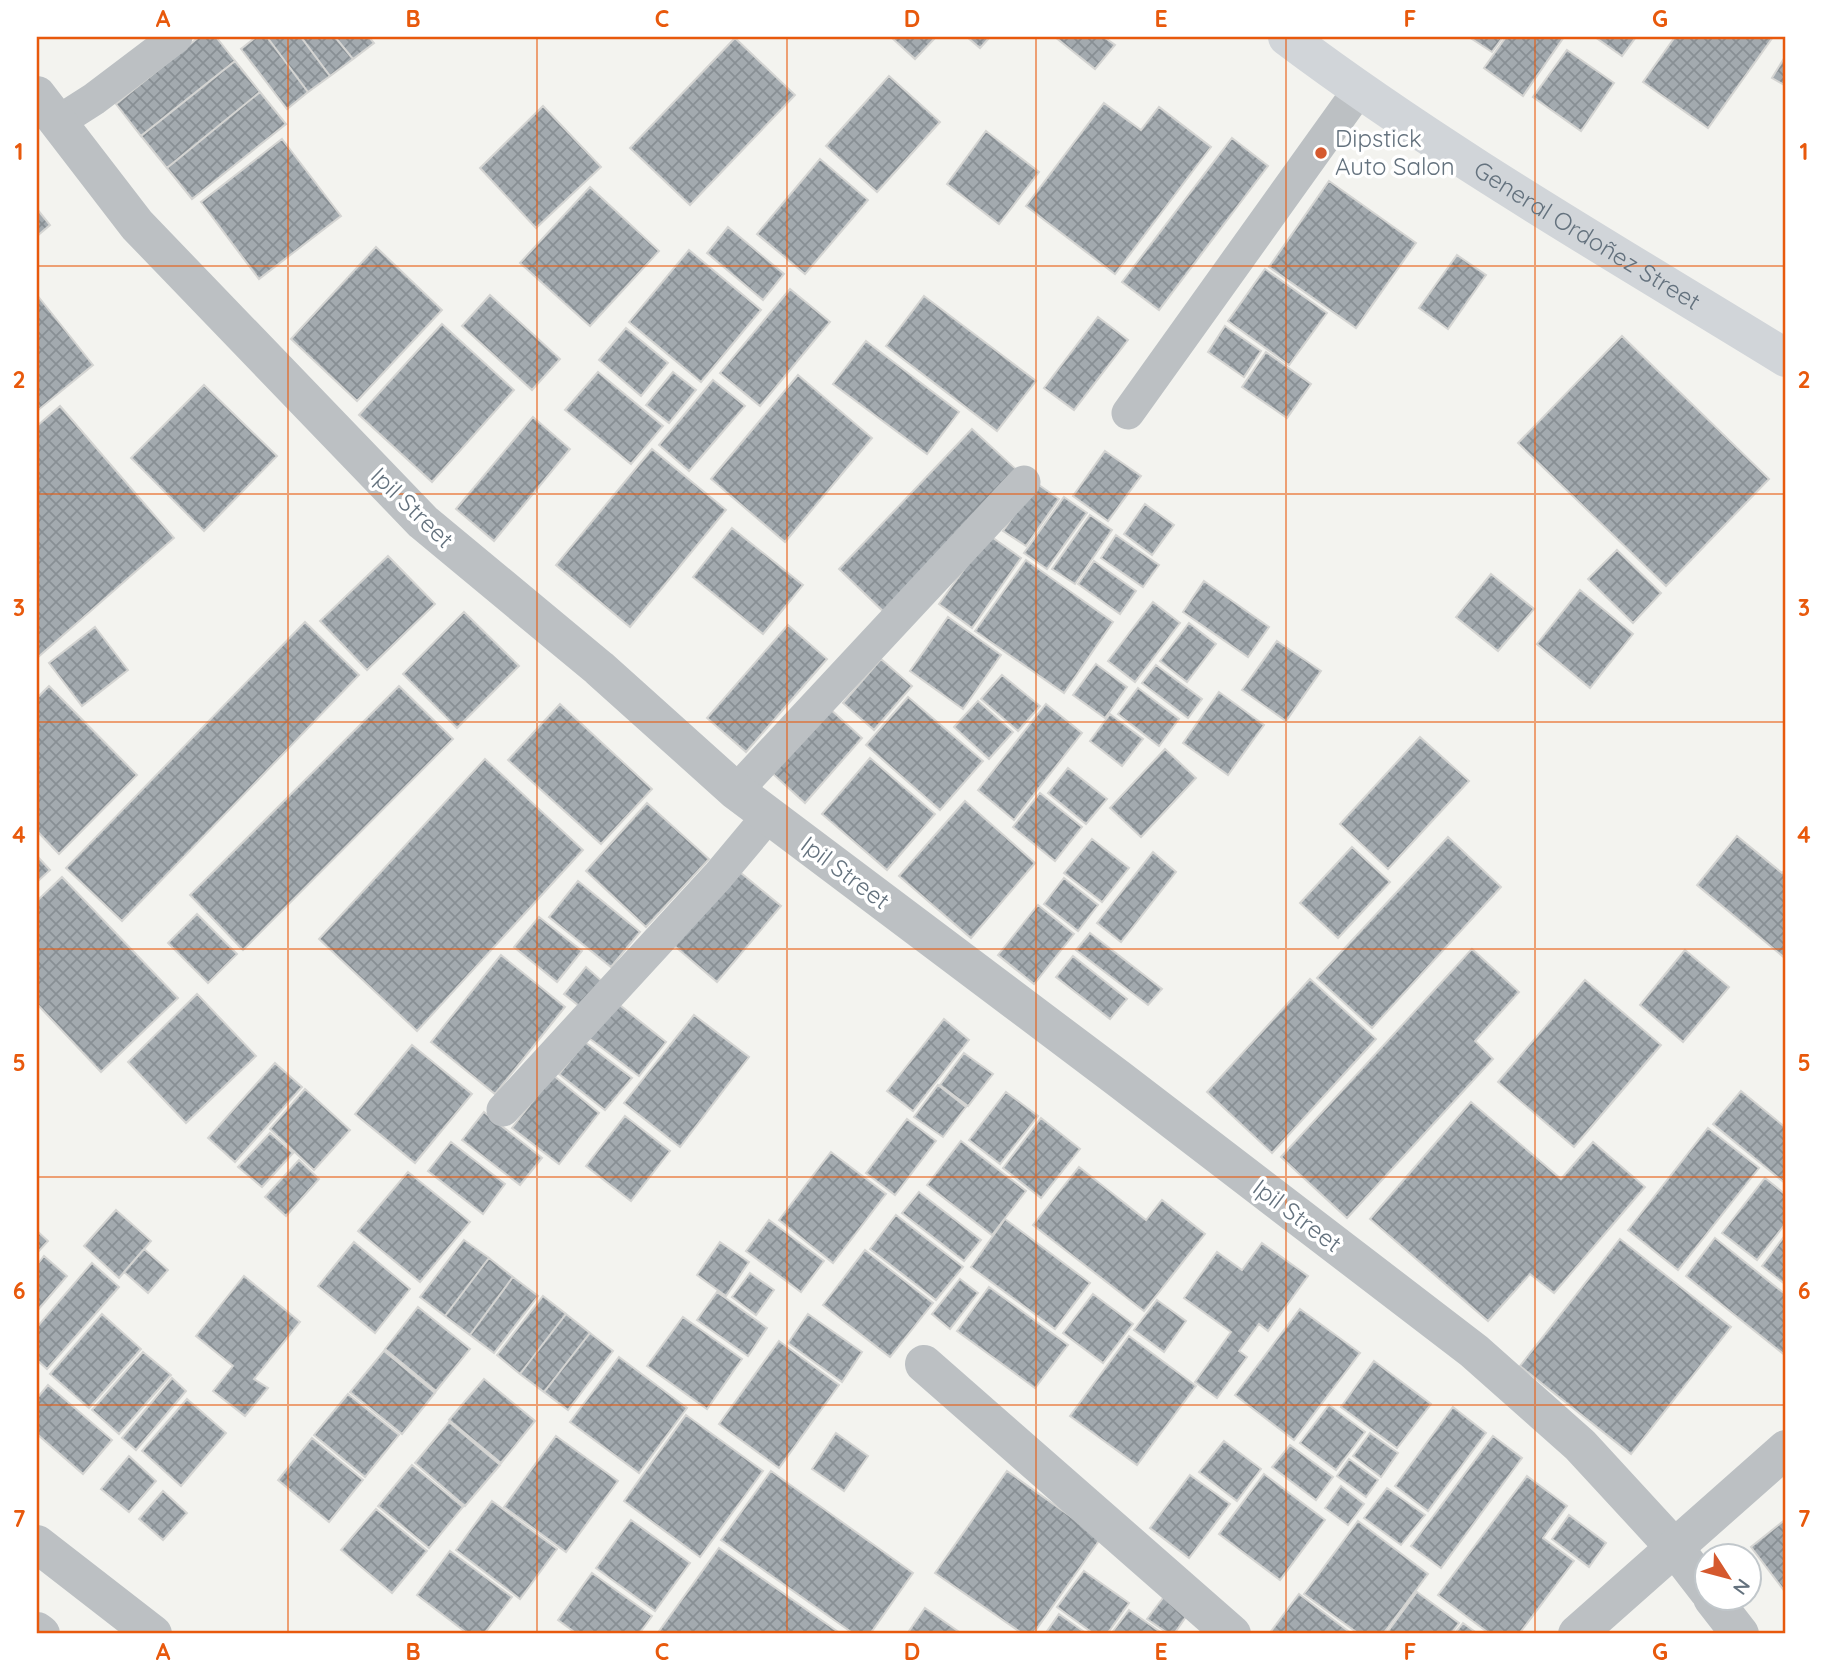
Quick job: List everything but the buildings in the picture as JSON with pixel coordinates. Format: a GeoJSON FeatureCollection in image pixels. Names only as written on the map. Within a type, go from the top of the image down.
{"type":"FeatureCollection","features":[{"type":"Feature","properties":{"kind":"main road","name":"General Ordoñez Street"},"geometry":{"type":"LineString","coordinates":[[1287,37],[1359,90],[1437,142],[1786,358]]}},
{"type":"Feature","properties":{"kind":"street","name":"Ipil Street"},"geometry":{"type":"LineString","coordinates":[[47,108],[137,225],[422,522],[599,668],[736,791],[1474,1351],[1580,1445],[1674,1547],[1694,1574]]}},
{"type":"Feature","properties":{"kind":"street"},"geometry":{"type":"LineString","coordinates":[[924,1364],[1232,1634]]}},
{"type":"Feature","properties":{"kind":"street"},"geometry":{"type":"LineString","coordinates":[[1577,1634],[1786,1449]]}},
{"type":"Feature","properties":{"kind":"street"},"geometry":{"type":"LineString","coordinates":[[37,1544],[153,1634]]}},
{"type":"Feature","properties":{"kind":"street"},"geometry":{"type":"LineString","coordinates":[[1723,1612],[1740,1634]]}},
{"type":"Feature","properties":{"kind":"street"},"geometry":{"type":"LineString","coordinates":[[37,1631],[41,1634]]}},
{"type":"Feature","properties":{"kind":"lane"},"geometry":{"type":"LineString","coordinates":[[47,108],[94,99],[176,37]]}},
{"type":"Feature","properties":{"kind":"lane"},"geometry":{"type":"LineString","coordinates":[[1128,413],[1359,90]]}},
{"type":"Feature","properties":{"kind":"lane"},"geometry":{"type":"LineString","coordinates":[[736,791],[1024,482]]}},
{"type":"Feature","properties":{"kind":"lane"},"geometry":{"type":"LineString","coordinates":[[503,1110],[718,876],[769,815]]}},
{"type":"Feature","properties":{"kind":"place","name":"Dipstick Auto Salon"},"geometry":{"type":"Point","coordinates":[1321,153]}}]}
